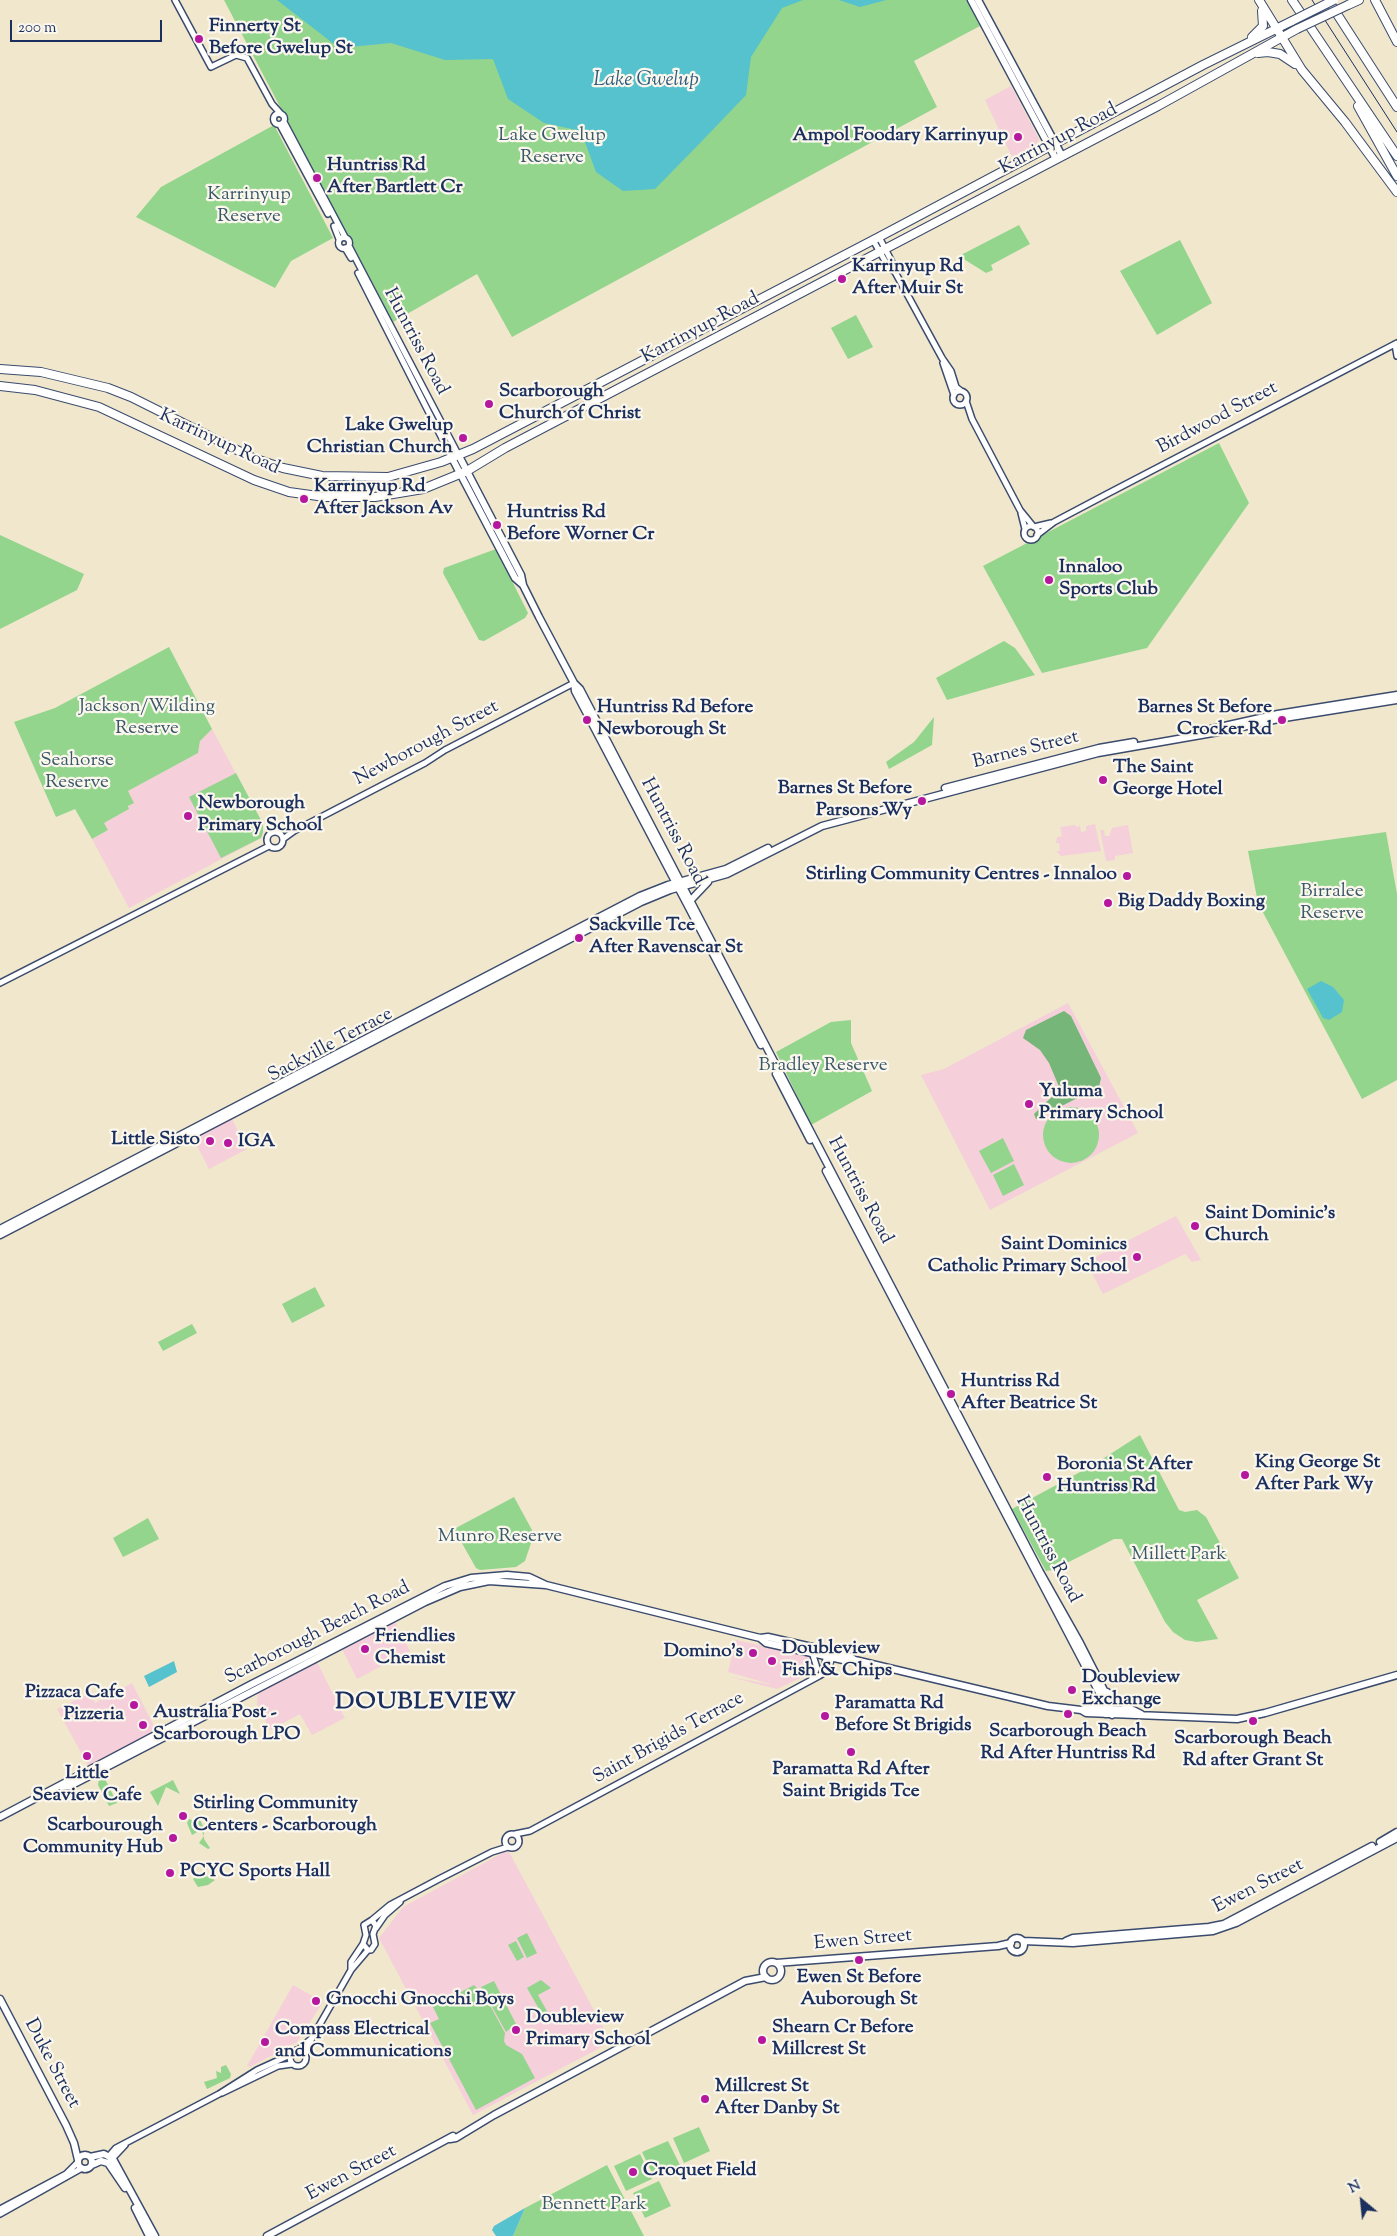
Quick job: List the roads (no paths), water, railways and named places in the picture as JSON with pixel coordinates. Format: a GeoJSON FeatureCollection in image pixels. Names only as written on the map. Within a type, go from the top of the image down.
{"type":"FeatureCollection","features":[{"type":"Feature","properties":{"kind":"highway"},"geometry":{"type":"LineString","coordinates":[[1258,0],[1302,70],[1345,122],[1397,192]]}},
{"type":"Feature","properties":{"kind":"highway"},"geometry":{"type":"LineString","coordinates":[[1229,52],[1253,37],[1263,26],[1264,18],[1258,0]]}},
{"type":"Feature","properties":{"kind":"highway"},"geometry":{"type":"LineString","coordinates":[[1292,0],[1348,86],[1397,156]]}},
{"type":"Feature","properties":{"kind":"highway"},"geometry":{"type":"LineString","coordinates":[[1328,0],[1397,107]]}},
{"type":"Feature","properties":{"kind":"highway","name":"Karrinyup Road"},"geometry":{"type":"LineString","coordinates":[[0,369],[58,375],[108,388],[131,397],[253,458],[283,468],[309,474],[353,478],[388,477],[456,457],[876,239],[1202,65],[1334,0]]}},
{"type":"Feature","properties":{"kind":"highway","name":"Karrinyup Road"},"geometry":{"type":"LineString","coordinates":[[0,386],[35,390],[99,406],[254,480],[289,492],[335,498],[382,496],[423,489],[464,473],[505,448],[597,402],[1210,79],[1281,38],[1359,0]]}},
{"type":"Feature","properties":{"kind":"highway"},"geometry":{"type":"LineString","coordinates":[[1375,0],[1397,42]]}},
{"type":"Feature","properties":{"kind":"highway"},"geometry":{"type":"LineString","coordinates":[[1382,0],[1385,17]]}},
{"type":"Feature","properties":{"kind":"highway"},"geometry":{"type":"LineString","coordinates":[[1252,54],[1268,52],[1283,55],[1302,70]]}},
{"type":"Feature","properties":{"kind":"highway"},"geometry":{"type":"LineString","coordinates":[[1202,65],[1210,79]]}},
{"type":"Feature","properties":{"kind":"highway"},"geometry":{"type":"LineString","coordinates":[[1348,86],[1371,133],[1397,176]]}},
{"type":"Feature","properties":{"kind":"highway"},"geometry":{"type":"LineString","coordinates":[[590,388],[597,402]]}},
{"type":"Feature","properties":{"kind":"main road"},"geometry":{"type":"LineString","coordinates":[[972,0],[1052,144]]}},
{"type":"Feature","properties":{"kind":"main road"},"geometry":{"type":"LineString","coordinates":[[978,0],[1059,158]]}},
{"type":"Feature","properties":{"kind":"main road","name":"Huntriss Road"},"geometry":{"type":"LineString","coordinates":[[456,457],[515,578],[523,585],[574,683],[575,691],[680,885],[1109,1712]]}},
{"type":"Feature","properties":{"kind":"main road","name":"Barnes Street"},"geometry":{"type":"LineString","coordinates":[[680,885],[726,869],[826,820],[1021,767],[1099,748],[1223,727],[1278,714],[1397,696]]}},
{"type":"Feature","properties":{"kind":"main road","name":"Barnes Street"},"geometry":{"type":"LineString","coordinates":[[680,885],[710,880],[831,823],[1013,774],[1098,753],[1224,731],[1278,719],[1397,700]]}},
{"type":"Feature","properties":{"kind":"main road"},"geometry":{"type":"LineString","coordinates":[[691,900],[710,880]]}},
{"type":"Feature","properties":{"kind":"main road","name":"Huntriss Road"},"geometry":{"type":"LineString","coordinates":[[680,885],[691,900],[775,1064],[1104,1690],[1109,1712]]}},
{"type":"Feature","properties":{"kind":"main road","name":"Sackville Terrace"},"geometry":{"type":"LineString","coordinates":[[0,1229],[640,896],[680,885]]}},
{"type":"Feature","properties":{"kind":"main road","name":"Sackville Terrace"},"geometry":{"type":"LineString","coordinates":[[0,1235],[641,902],[680,885]]}},
{"type":"Feature","properties":{"kind":"main road","name":"Scarborough Beach Road"},"geometry":{"type":"LineString","coordinates":[[0,1818],[61,1787],[70,1786],[447,1592],[489,1581],[546,1585],[1048,1706],[1081,1710],[1086,1713],[1133,1710],[1141,1714]]}},
{"type":"Feature","properties":{"kind":"main road","name":"Scarborough Beach Road"},"geometry":{"type":"LineString","coordinates":[[760,1638],[766,1643],[830,1654]]}},
{"type":"Feature","properties":{"kind":"main road","name":"Scarborough Beach Road"},"geometry":{"type":"LineString","coordinates":[[1109,1712],[1220,1719],[1243,1718],[1397,1675]]}},
{"type":"Feature","properties":{"kind":"main road"},"geometry":{"type":"LineString","coordinates":[[1104,1690],[1133,1710]]}},
{"type":"Feature","properties":{"kind":"main road","name":"Ewen Street"},"geometry":{"type":"LineString","coordinates":[[1066,1942],[1073,1938],[1209,1928],[1224,1924],[1397,1832]]}},
{"type":"Feature","properties":{"kind":"main road","name":"Ewen Street"},"geometry":{"type":"LineString","coordinates":[[1011,1946],[1017,1938],[1024,1944],[1073,1943],[1213,1932],[1236,1923],[1397,1838]]}},
{"type":"Feature","properties":{"kind":"main road","name":"Ewen Street"},"geometry":{"type":"LineString","coordinates":[[267,2236],[764,1974],[769,1963],[776,1964],[998,1946],[1011,1946],[1018,1953],[1024,1944]]}},
{"type":"Feature","properties":{"kind":"main road","name":"Ewen Street"},"geometry":{"type":"LineString","coordinates":[[764,1974],[771,1980],[777,1978],[781,1970],[790,1962]]}},
{"type":"Feature","properties":{"kind":"main road"},"geometry":{"type":"LineString","coordinates":[[776,1964],[781,1970]]}},
{"type":"Feature","properties":{"kind":"main road","name":"Duke Street"},"geometry":{"type":"LineString","coordinates":[[0,1999],[74,2143],[79,2164]]}},
{"type":"Feature","properties":{"kind":"main road","name":"Duke Street"},"geometry":{"type":"LineString","coordinates":[[74,2143],[88,2156]]}},
{"type":"Feature","properties":{"kind":"main road"},"geometry":{"type":"LineString","coordinates":[[110,2159],[101,2161],[87,2169],[79,2164],[88,2156],[104,2154],[110,2159],[155,2236]]}},
{"type":"Feature","properties":{"kind":"main road"},"geometry":{"type":"LineString","coordinates":[[88,2156],[92,2165]]}},
{"type":"Feature","properties":{"kind":"main road"},"geometry":{"type":"LineString","coordinates":[[110,2159],[149,2236]]}},
{"type":"Feature","properties":{"kind":"street","name":"Huntriss Road"},"geometry":{"type":"LineString","coordinates":[[175,0],[210,67],[240,55],[249,62],[278,115],[284,117],[282,123],[342,238],[349,241],[347,247],[456,457]]}},
{"type":"Feature","properties":{"kind":"street","name":"Huntriss Road"},"geometry":{"type":"LineString","coordinates":[[278,115],[275,123],[282,123]]}},
{"type":"Feature","properties":{"kind":"street","name":"Huntriss Road"},"geometry":{"type":"LineString","coordinates":[[342,238],[339,245],[347,247]]}},
{"type":"Feature","properties":{"kind":"street"},"geometry":{"type":"LineString","coordinates":[[876,239],[889,268],[895,272],[942,358],[951,370],[956,387],[966,394],[966,402],[972,419],[1020,510],[1034,527],[1037,534],[1034,538],[1029,539],[1024,534],[1025,529],[1020,510]]}},
{"type":"Feature","properties":{"kind":"street"},"geometry":{"type":"LineString","coordinates":[[1396,343],[1397,356]]}},
{"type":"Feature","properties":{"kind":"street","name":"Birdwood Street"},"geometry":{"type":"LineString","coordinates":[[1037,534],[1054,522],[1396,343]]}},
{"type":"Feature","properties":{"kind":"street"},"geometry":{"type":"LineString","coordinates":[[942,358],[954,395],[954,401],[972,419]]}},
{"type":"Feature","properties":{"kind":"street"},"geometry":{"type":"LineString","coordinates":[[954,395],[961,391]]}},
{"type":"Feature","properties":{"kind":"street"},"geometry":{"type":"LineString","coordinates":[[959,405],[966,402]]}},
{"type":"Feature","properties":{"kind":"street","name":"Birdwood Street"},"geometry":{"type":"LineString","coordinates":[[1034,527],[1054,522]]}},
{"type":"Feature","properties":{"kind":"street"},"geometry":{"type":"LineString","coordinates":[[1025,529],[1034,527]]}},
{"type":"Feature","properties":{"kind":"street","name":"Newborough Street"},"geometry":{"type":"LineString","coordinates":[[267,844],[274,848],[280,847],[283,839],[294,831],[574,683]]}},
{"type":"Feature","properties":{"kind":"street","name":"Newborough Street"},"geometry":{"type":"LineString","coordinates":[[0,983],[252,853],[267,844],[270,833],[294,831]]}},
{"type":"Feature","properties":{"kind":"street"},"geometry":{"type":"LineString","coordinates":[[280,833],[283,839]]}},
{"type":"Feature","properties":{"kind":"street"},"geometry":{"type":"LineString","coordinates":[[810,1680],[817,1668],[812,1652]]}},
{"type":"Feature","properties":{"kind":"street","name":"Saint Brigids Terrace"},"geometry":{"type":"LineString","coordinates":[[519,1842],[530,1831],[827,1671],[830,1654]]}},
{"type":"Feature","properties":{"kind":"street","name":"Saint Brigids Terrace"},"geometry":{"type":"LineString","coordinates":[[515,1834],[530,1831]]}},
{"type":"Feature","properties":{"kind":"street"},"geometry":{"type":"LineString","coordinates":[[351,1970],[351,1962],[363,1944],[366,1935],[364,1925],[390,1906],[492,1852],[508,1847],[514,1848],[519,1842],[515,1834],[508,1835],[505,1841],[492,1852]]}},
{"type":"Feature","properties":{"kind":"street"},"geometry":{"type":"LineString","coordinates":[[505,1841],[508,1847]]}},
{"type":"Feature","properties":{"kind":"street"},"geometry":{"type":"LineString","coordinates":[[219,2094],[232,2090],[278,2066],[302,2065],[312,2038],[351,1970],[368,1950],[371,1950],[375,1944],[373,1934],[385,1915],[400,1901]]}},
{"type":"Feature","properties":{"kind":"street"},"geometry":{"type":"LineString","coordinates":[[372,1920],[376,1929]]}},
{"type":"Feature","properties":{"kind":"street"},"geometry":{"type":"LineString","coordinates":[[363,1944],[368,1950]]}},
{"type":"Feature","properties":{"kind":"street"},"geometry":{"type":"LineString","coordinates":[[110,2159],[116,2148],[125,2145],[219,2094],[244,2076],[290,2055],[312,2038]]}},
{"type":"Feature","properties":{"kind":"street"},"geometry":{"type":"LineString","coordinates":[[298,2050],[305,2054]]}},
{"type":"Feature","properties":{"kind":"street"},"geometry":{"type":"LineString","coordinates":[[290,2055],[292,2064]]}},
{"type":"Feature","properties":{"kind":"street"},"geometry":{"type":"LineString","coordinates":[[0,2209],[66,2174],[79,2164]]}},
{"type":"Feature","properties":{"kind":"street"},"geometry":{"type":"LineString","coordinates":[[0,2214],[79,2164]]}},
{"type":"Feature","properties":{"kind":"water","name":"Lake Gwelup"},"geometry":{"type":"Polygon","coordinates":[[[277,0],[803,0],[782,8],[751,57],[746,95],[655,189],[623,191],[596,172],[581,131],[544,123],[508,99],[493,59],[445,60],[391,43],[339,48],[277,0]]]}},
{"type":"Feature","properties":{"kind":"water"},"geometry":{"type":"Polygon","coordinates":[[[839,0],[886,0],[860,7],[839,0]]]}},
{"type":"Feature","properties":{"kind":"water"},"geometry":{"type":"Polygon","coordinates":[[[1321,981],[1333,987],[1344,1000],[1342,1012],[1329,1020],[1323,1018],[1307,989],[1321,981]]]}},
{"type":"Feature","properties":{"kind":"water"},"geometry":{"type":"Polygon","coordinates":[[[174,1661],[177,1672],[149,1687],[144,1676],[174,1661]]]}},
{"type":"Feature","properties":{"kind":"water"},"geometry":{"type":"Polygon","coordinates":[[[525,2208],[513,2236],[496,2236],[492,2230],[494,2226],[525,2208]]]}},
{"type":"Feature","properties":{"kind":"railway"},"geometry":{"type":"LineString","coordinates":[[1312,0],[1397,132]]}},
{"type":"Feature","properties":{"kind":"place","name":"Finnerty St Before Gwelup St"},"geometry":{"type":"Point","coordinates":[199,39]}},
{"type":"Feature","properties":{"kind":"place","name":"Ampol Foodary Karrinyup"},"geometry":{"type":"Point","coordinates":[1018,137]}},
{"type":"Feature","properties":{"kind":"place","name":"Huntriss Rd After Bartlett Cr"},"geometry":{"type":"Point","coordinates":[317,178]}},
{"type":"Feature","properties":{"kind":"place","name":"Karrinyup Rd After Muir St"},"geometry":{"type":"Point","coordinates":[842,279]}},
{"type":"Feature","properties":{"kind":"place","name":"Scarborough Church of Christ"},"geometry":{"type":"Point","coordinates":[489,404]}},
{"type":"Feature","properties":{"kind":"place","name":"Lake Gwelup Christian Church"},"geometry":{"type":"Point","coordinates":[463,438]}},
{"type":"Feature","properties":{"kind":"place","name":"Karrinyup Rd After Jackson Av"},"geometry":{"type":"Point","coordinates":[304,499]}},
{"type":"Feature","properties":{"kind":"place","name":"Huntriss Rd Before Worner Cr"},"geometry":{"type":"Point","coordinates":[497,525]}},
{"type":"Feature","properties":{"kind":"place","name":"Innaloo Sports Club"},"geometry":{"type":"Point","coordinates":[1049,580]}},
{"type":"Feature","properties":{"kind":"place","name":"Huntriss Rd Before Newborough St"},"geometry":{"type":"Point","coordinates":[587,720]}},
{"type":"Feature","properties":{"kind":"place","name":"Barnes St Before Crocker Rd"},"geometry":{"type":"Point","coordinates":[1282,720]}},
{"type":"Feature","properties":{"kind":"place","name":"The Saint George Hotel"},"geometry":{"type":"Point","coordinates":[1103,780]}},
{"type":"Feature","properties":{"kind":"place","name":"Barnes St Before Parsons Wy"},"geometry":{"type":"Point","coordinates":[922,801]}},
{"type":"Feature","properties":{"kind":"place","name":"Newborough Primary School"},"geometry":{"type":"Point","coordinates":[188,816]}},
{"type":"Feature","properties":{"kind":"place","name":"Stirling Community Centres - Innaloo"},"geometry":{"type":"Point","coordinates":[1127,876]}},
{"type":"Feature","properties":{"kind":"place","name":"Big Daddy Boxing"},"geometry":{"type":"Point","coordinates":[1108,903]}},
{"type":"Feature","properties":{"kind":"place","name":"Sackville Tce After Ravenscar St"},"geometry":{"type":"Point","coordinates":[579,938]}},
{"type":"Feature","properties":{"kind":"place","name":"Yuluma Primary School"},"geometry":{"type":"Point","coordinates":[1029,1104]}},
{"type":"Feature","properties":{"kind":"place","name":"Little Sisto"},"geometry":{"type":"Point","coordinates":[210,1141]}},
{"type":"Feature","properties":{"kind":"place","name":"IGA"},"geometry":{"type":"Point","coordinates":[228,1143]}},
{"type":"Feature","properties":{"kind":"place","name":"Saint Dominic's Church"},"geometry":{"type":"Point","coordinates":[1195,1226]}},
{"type":"Feature","properties":{"kind":"place","name":"Saint Dominics Catholic Primary School"},"geometry":{"type":"Point","coordinates":[1137,1257]}},
{"type":"Feature","properties":{"kind":"place","name":"Huntriss Rd After Beatrice St"},"geometry":{"type":"Point","coordinates":[951,1394]}},
{"type":"Feature","properties":{"kind":"place","name":"King George St After Park Wy"},"geometry":{"type":"Point","coordinates":[1245,1475]}},
{"type":"Feature","properties":{"kind":"place","name":"Boronia St After Huntriss Rd"},"geometry":{"type":"Point","coordinates":[1047,1477]}},
{"type":"Feature","properties":{"kind":"place","name":"Friendlies Chemist"},"geometry":{"type":"Point","coordinates":[365,1649]}},
{"type":"Feature","properties":{"kind":"place","name":"Domino's"},"geometry":{"type":"Point","coordinates":[753,1653]}},
{"type":"Feature","properties":{"kind":"place","name":"Doubleview Fish & Chips"},"geometry":{"type":"Point","coordinates":[772,1661]}},
{"type":"Feature","properties":{"kind":"place","name":"Doubleview Exchange"},"geometry":{"type":"Point","coordinates":[1072,1690]}},
{"type":"Feature","properties":{"kind":"place","name":"Pizzaca Cafe Pizzeria"},"geometry":{"type":"Point","coordinates":[134,1705]}},
{"type":"Feature","properties":{"kind":"place","name":"Scarborough Beach Rd After Huntriss Rd"},"geometry":{"type":"Point","coordinates":[1068,1714]}},
{"type":"Feature","properties":{"kind":"place","name":"Paramatta Rd Before St Brigids"},"geometry":{"type":"Point","coordinates":[825,1716]}},
{"type":"Feature","properties":{"kind":"place","name":"Scarborough Beach Rd after Grant St"},"geometry":{"type":"Point","coordinates":[1253,1721]}},
{"type":"Feature","properties":{"kind":"place","name":"Australia Post - Scarborough LPO"},"geometry":{"type":"Point","coordinates":[143,1725]}},
{"type":"Feature","properties":{"kind":"place","name":"Paramatta Rd After Saint Brigids Tce"},"geometry":{"type":"Point","coordinates":[851,1752]}},
{"type":"Feature","properties":{"kind":"place","name":"Little Seaview Cafe"},"geometry":{"type":"Point","coordinates":[87,1756]}},
{"type":"Feature","properties":{"kind":"place","name":"Stirling Community Centers - Scarborough"},"geometry":{"type":"Point","coordinates":[183,1816]}},
{"type":"Feature","properties":{"kind":"place","name":"Scarbourough Community Hub"},"geometry":{"type":"Point","coordinates":[173,1838]}},
{"type":"Feature","properties":{"kind":"place","name":"PCYC Sports Hall"},"geometry":{"type":"Point","coordinates":[170,1873]}},
{"type":"Feature","properties":{"kind":"place","name":"Ewen St Before Auborough St"},"geometry":{"type":"Point","coordinates":[859,1960]}},
{"type":"Feature","properties":{"kind":"place","name":"Gnocchi Gnocchi Boys"},"geometry":{"type":"Point","coordinates":[316,2001]}},
{"type":"Feature","properties":{"kind":"place","name":"Doubleview Primary School"},"geometry":{"type":"Point","coordinates":[516,2030]}},
{"type":"Feature","properties":{"kind":"place","name":"Shearn Cr Before Millcrest St"},"geometry":{"type":"Point","coordinates":[762,2040]}},
{"type":"Feature","properties":{"kind":"place","name":"Compass Electrical and Communications"},"geometry":{"type":"Point","coordinates":[265,2042]}},
{"type":"Feature","properties":{"kind":"place","name":"Millcrest St After Danby St"},"geometry":{"type":"Point","coordinates":[705,2099]}},
{"type":"Feature","properties":{"kind":"place","name":"Croquet Field"},"geometry":{"type":"Point","coordinates":[633,2172]}},
{"type":"Feature","properties":{"kind":"district","name":"DOUBLEVIEW"},"geometry":{"type":"Point","coordinates":[426,1704]}},
{"type":"Feature","properties":{"kind":"park label","name":"Lake Gwelup Reserve"},"geometry":{"type":"Point","coordinates":[552,148]}},
{"type":"Feature","properties":{"kind":"park label","name":"Karrinyup Reserve"},"geometry":{"type":"Point","coordinates":[249,207]}},
{"type":"Feature","properties":{"kind":"park label","name":"Jackson/Wilding Reserve"},"geometry":{"type":"Point","coordinates":[147,719]}},
{"type":"Feature","properties":{"kind":"park label","name":"Seahorse Reserve"},"geometry":{"type":"Point","coordinates":[77,773]}},
{"type":"Feature","properties":{"kind":"park label","name":"Birralee Reserve"},"geometry":{"type":"Point","coordinates":[1332,904]}},
{"type":"Feature","properties":{"kind":"park label","name":"Bradley Reserve"},"geometry":{"type":"Point","coordinates":[823,1067]}},
{"type":"Feature","properties":{"kind":"park label","name":"Munro Reserve"},"geometry":{"type":"Point","coordinates":[500,1538]}},
{"type":"Feature","properties":{"kind":"park label","name":"Millett Park"},"geometry":{"type":"Point","coordinates":[1179,1556]}},
{"type":"Feature","properties":{"kind":"park label","name":"Bennett Park"},"geometry":{"type":"Point","coordinates":[594,2206]}}]}
